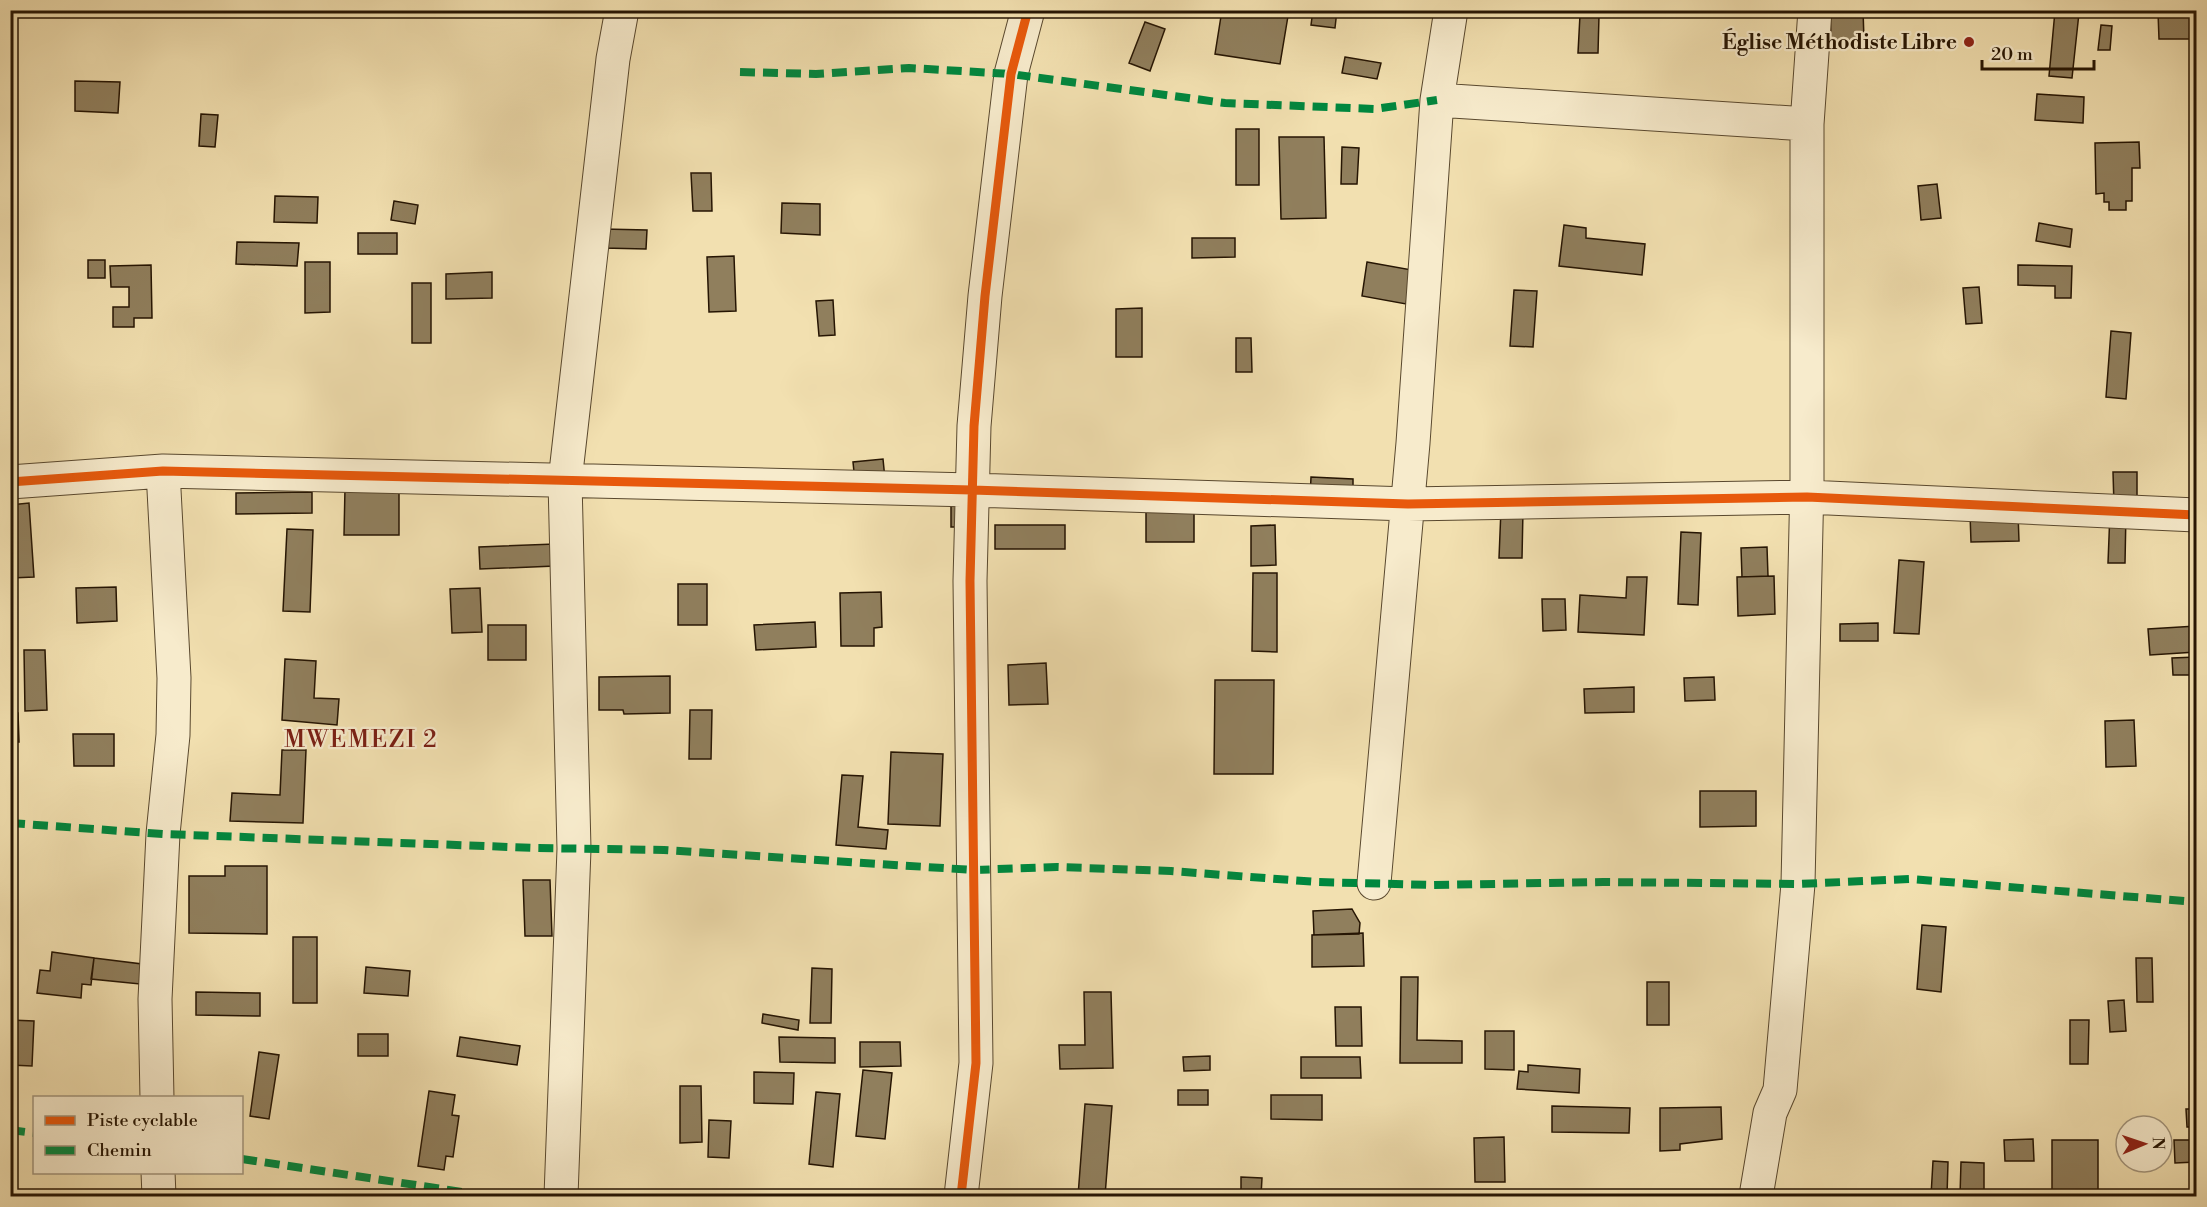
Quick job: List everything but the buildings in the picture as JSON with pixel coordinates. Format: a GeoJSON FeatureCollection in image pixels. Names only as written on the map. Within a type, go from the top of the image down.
{"type":"FeatureCollection","features":[{"type":"Feature","properties":{"kind":"street"},"geometry":{"type":"LineString","coordinates":[[561,1197],[574,849],[565,481],[613,59],[622,10]]}},
{"type":"Feature","properties":{"kind":"street"},"geometry":{"type":"LineString","coordinates":[[961,1197],[976,1063],[970,604],[972,490],[985,296],[1011,74],[1028,10]]}},
{"type":"Feature","properties":{"kind":"street"},"geometry":{"type":"LineString","coordinates":[[1374,883],[1408,504],[1437,100],[1451,10]]}},
{"type":"Feature","properties":{"kind":"street"},"geometry":{"type":"LineString","coordinates":[[1756,1197],[1770,1113],[1780,1090],[1798,884],[1807,497],[1807,124],[1815,10]]}},
{"type":"Feature","properties":{"kind":"street"},"geometry":{"type":"LineString","coordinates":[[1437,100],[1807,124]]}},
{"type":"Feature","properties":{"kind":"street"},"geometry":{"type":"LineString","coordinates":[[157,1096],[155,999],[163,834],[173,735],[174,678],[163,471]]}},
{"type":"Feature","properties":{"kind":"street"},"geometry":{"type":"LineString","coordinates":[[10,482],[163,471],[972,490],[1408,504],[1807,497],[2196,515]]}},
{"type":"Feature","properties":{"kind":"street"},"geometry":{"type":"LineString","coordinates":[[159,1174],[159,1197]]}},
{"type":"Feature","properties":{"kind":"marked path"},"geometry":{"type":"LineString","coordinates":[[740,72],[816,74],[909,68],[1011,74],[1225,103],[1375,109],[1437,100]]}},
{"type":"Feature","properties":{"kind":"marked path"},"geometry":{"type":"LineString","coordinates":[[10,823],[163,834],[537,848],[664,850],[973,870],[1057,867],[1171,871],[1317,882],[1434,885],[1603,882],[1798,884],[1910,879],[2196,902]]}},
{"type":"Feature","properties":{"kind":"marked path"},"geometry":{"type":"LineString","coordinates":[[10,1130],[33,1133]]}},
{"type":"Feature","properties":{"kind":"marked path"},"geometry":{"type":"LineString","coordinates":[[243,1159],[489,1196]]}},
{"type":"Feature","properties":{"kind":"cycle path"},"geometry":{"type":"LineString","coordinates":[[961,1196],[976,1063],[970,581],[974,426],[985,296],[1011,74],[1028,10]]}},
{"type":"Feature","properties":{"kind":"cycle path"},"geometry":{"type":"LineString","coordinates":[[10,482],[163,471],[972,490],[1408,504],[1807,497],[2196,515]]}},
{"type":"Feature","properties":{"kind":"place","name":"Église Méthodiste Libre"},"geometry":{"type":"Point","coordinates":[1969,42]}},
{"type":"Feature","properties":{"kind":"district","name":"MWEMEZI 2"},"geometry":{"type":"Point","coordinates":[361,739]}}]}
